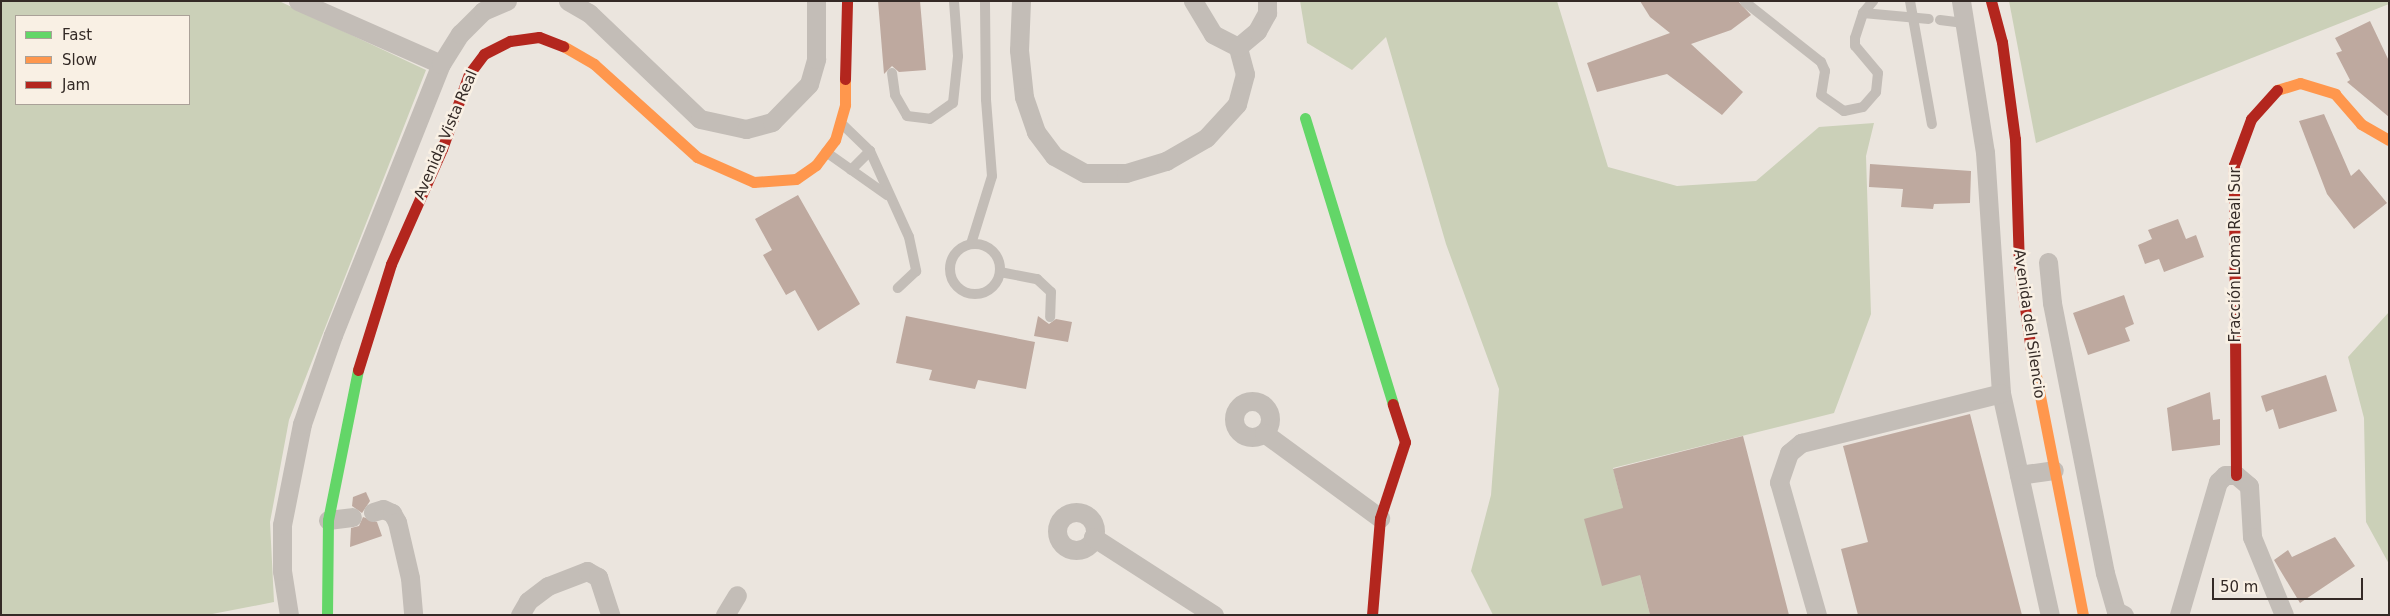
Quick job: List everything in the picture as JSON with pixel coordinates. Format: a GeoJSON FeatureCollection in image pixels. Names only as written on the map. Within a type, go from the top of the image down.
{"type":"FeatureCollection","features":[{"type":"Feature","properties":{"kind":"street"},"geometry":{"type":"LineString","coordinates":[[298,1],[441,64]]}},
{"type":"Feature","properties":{"kind":"street","name":"Avenida Vista Real"},"geometry":{"type":"LineString","coordinates":[[289,615],[282,571],[282,525],[302,424],[333,335],[441,64],[460,34],[483,11],[507,1]]}},
{"type":"Feature","properties":{"kind":"street"},"geometry":{"type":"LineString","coordinates":[[568,1],[589,13],[648,73],[700,119],[746,129],[772,122],[809,84],[816,59],[813,4]]}},
{"type":"Feature","properties":{"kind":"street","name":"Avenida Vista Real"},"geometry":{"type":"LineString","coordinates":[[327,615],[328,520],[363,346],[391,264],[442,149],[469,74],[484,54],[510,41],[540,37],[594,64],[696,157],[754,182],[796,179],[826,152],[840,122],[845,104],[848,1]]}},
{"type":"Feature","properties":{"kind":"street"},"geometry":{"type":"LineString","coordinates":[[1022,1],[1021,69],[1036,132],[1054,156],[1085,173],[1126,173],[1166,161],[1206,138],[1237,104],[1245,74],[1238,47],[1213,34],[1192,1]]}},
{"type":"Feature","properties":{"kind":"street"},"geometry":{"type":"LineString","coordinates":[[1238,47],[1257,31],[1267,12],[1267,1]]}},
{"type":"Feature","properties":{"kind":"street","name":"Avenida del Silencio"},"geometry":{"type":"LineString","coordinates":[[1962,1],[1985,152],[2001,393],[2050,615]]}},
{"type":"Feature","properties":{"kind":"street","name":"Avenida del Silencio"},"geometry":{"type":"LineString","coordinates":[[1991,1],[2002,42],[2015,139],[2019,265],[2054,470],[2083,615]]}},
{"type":"Feature","properties":{"kind":"street"},"geometry":{"type":"LineString","coordinates":[[634,102],[648,73]]}},
{"type":"Feature","properties":{"kind":"street","name":"Fracción Loma Real Sur"},"geometry":{"type":"LineString","coordinates":[[2236,475],[2234,165],[2251,119],[2275,91],[2300,83],[2335,94],[2361,124],[2389,140]]}},
{"type":"Feature","properties":{"kind":"street"},"geometry":{"type":"LineString","coordinates":[[1305,118],[1405,442],[1380,518],[1372,615]]}},
{"type":"Feature","properties":{"kind":"street"},"geometry":{"type":"LineString","coordinates":[[366,253],[391,264]]}},
{"type":"Feature","properties":{"kind":"street"},"geometry":{"type":"LineString","coordinates":[[2048,262],[2052,303],[2105,573],[2116,611],[2124,615]]}},
{"type":"Feature","properties":{"kind":"street"},"geometry":{"type":"LineString","coordinates":[[333,335],[363,346]]}},
{"type":"Feature","properties":{"kind":"street"},"geometry":{"type":"LineString","coordinates":[[1817,615],[1779,482],[1789,453],[1801,443],[2001,393]]}},
{"type":"Feature","properties":{"kind":"street"},"geometry":{"type":"LineString","coordinates":[[1264,433],[1380,518]]}},
{"type":"Feature","properties":{"kind":"street"},"geometry":{"type":"LineString","coordinates":[[2018,475],[2054,470]]}},
{"type":"Feature","properties":{"kind":"street"},"geometry":{"type":"LineString","coordinates":[[2179,615],[2218,482],[2226,475],[2236,475],[2249,486],[2252,537],[2284,615]]}},
{"type":"Feature","properties":{"kind":"street"},"geometry":{"type":"LineString","coordinates":[[378,510],[392,513],[397,522],[410,578],[413,615]]}},
{"type":"Feature","properties":{"kind":"street"},"geometry":{"type":"LineString","coordinates":[[328,520],[352,517]]}},
{"type":"Feature","properties":{"kind":"street"},"geometry":{"type":"LineString","coordinates":[[1093,538],[1214,615]]}},
{"type":"Feature","properties":{"kind":"street"},"geometry":{"type":"LineString","coordinates":[[520,615],[528,601],[548,586],[587,571],[598,577],[610,615]]}},
{"type":"Feature","properties":{"kind":"street"},"geometry":{"type":"LineString","coordinates":[[726,615],[737,595]]}},
{"type":"Feature","properties":{"kind":"lane"},"geometry":{"type":"LineString","coordinates":[[892,73],[895,95],[907,116],[930,119],[953,103],[958,56],[954,1]]}},
{"type":"Feature","properties":{"kind":"lane"},"geometry":{"type":"LineString","coordinates":[[971,244],[989,247],[1000,260],[1000,272],[988,291],[970,295],[955,286],[949,270],[956,254],[971,244],[992,176],[986,99],[985,1]]}},
{"type":"Feature","properties":{"kind":"lane"},"geometry":{"type":"LineString","coordinates":[[1746,2],[1821,62],[1825,71],[1821,95],[1844,111],[1863,107],[1879,82],[1874,64],[1856,46],[1863,13],[1873,1]]}},
{"type":"Feature","properties":{"kind":"lane"},"geometry":{"type":"LineString","coordinates":[[1910,1],[1915,18],[1932,124]]}},
{"type":"Feature","properties":{"kind":"lane"},"geometry":{"type":"LineString","coordinates":[[1863,13],[1929,19]]}},
{"type":"Feature","properties":{"kind":"lane"},"geometry":{"type":"LineString","coordinates":[[1940,20],[1966,23]]}},
{"type":"Feature","properties":{"kind":"lane"},"geometry":{"type":"LineString","coordinates":[[840,122],[870,151],[887,195],[909,237],[916,271],[898,288]]}},
{"type":"Feature","properties":{"kind":"lane"},"geometry":{"type":"LineString","coordinates":[[851,170],[864,162],[870,151]]}},
{"type":"Feature","properties":{"kind":"lane"},"geometry":{"type":"LineString","coordinates":[[826,152],[887,195]]}},
{"type":"Feature","properties":{"kind":"lane"},"geometry":{"type":"LineString","coordinates":[[1000,272],[1037,279],[1051,292],[1050,316]]}},
{"type":"Feature","properties":{"kind":"green space"},"geometry":{"type":"Polygon","coordinates":[[[1,1],[279,1],[426,70],[289,420],[270,522],[274,602],[207,615],[1,615],[1,1]]]}},
{"type":"Feature","properties":{"kind":"green space"},"geometry":{"type":"Polygon","coordinates":[[[1300,1],[1557,1],[1608,167],[1677,186],[1756,181],[1819,127],[1874,123],[1866,156],[1871,314],[1834,413],[1613,468],[1650,615],[1493,615],[1471,571],[1491,495],[1499,389],[1446,244],[1386,37],[1352,70],[1307,43],[1300,1]]]}},
{"type":"Feature","properties":{"kind":"green space"},"geometry":{"type":"Polygon","coordinates":[[[2009,1],[2389,1],[2389,4],[2036,143],[2009,1]]]}},
{"type":"Feature","properties":{"kind":"green space"},"geometry":{"type":"Polygon","coordinates":[[[2389,312],[2389,564],[2366,522],[2364,418],[2348,357],[2389,312]]]}},
{"type":"Feature","properties":{"kind":"building"},"geometry":{"type":"Polygon","coordinates":[[[878,1],[920,1],[926,70],[899,72],[892,66],[884,74],[878,1]]]}},
{"type":"Feature","properties":{"kind":"building"},"geometry":{"type":"Polygon","coordinates":[[[1640,1],[1738,1],[1751,15],[1731,30],[1691,44],[1743,92],[1722,115],[1667,74],[1597,92],[1587,63],[1670,33],[1650,17],[1640,1]]]}},
{"type":"Feature","properties":{"kind":"building"},"geometry":{"type":"Polygon","coordinates":[[[2370,21],[2389,61],[2389,117],[2347,82],[2350,80],[2336,53],[2342,51],[2335,38],[2370,21]]]}},
{"type":"Feature","properties":{"kind":"building"},"geometry":{"type":"Polygon","coordinates":[[[2324,114],[2351,176],[2359,169],[2387,203],[2354,229],[2327,194],[2299,121],[2324,114]]]}},
{"type":"Feature","properties":{"kind":"building"},"geometry":{"type":"Polygon","coordinates":[[[1870,164],[1971,171],[1970,203],[1934,204],[1933,209],[1901,207],[1903,189],[1869,187],[1870,164]]]}},
{"type":"Feature","properties":{"kind":"building"},"geometry":{"type":"Polygon","coordinates":[[[798,195],[860,304],[818,331],[795,290],[786,295],[763,255],[772,250],[755,219],[798,195]]]}},
{"type":"Feature","properties":{"kind":"building"},"geometry":{"type":"Polygon","coordinates":[[[2178,219],[2186,239],[2196,235],[2204,257],[2164,272],[2159,259],[2145,264],[2138,245],[2152,239],[2148,230],[2178,219]]]}},
{"type":"Feature","properties":{"kind":"building"},"geometry":{"type":"Polygon","coordinates":[[[2124,295],[2134,324],[2125,328],[2130,341],[2088,355],[2073,313],[2124,295]]]}},
{"type":"Feature","properties":{"kind":"building"},"geometry":{"type":"Polygon","coordinates":[[[906,316],[1035,342],[1026,389],[978,380],[975,389],[929,380],[932,370],[896,363],[906,316]]]}},
{"type":"Feature","properties":{"kind":"building"},"geometry":{"type":"Polygon","coordinates":[[[1038,316],[1049,324],[1056,319],[1072,322],[1068,342],[1034,336],[1038,316]]]}},
{"type":"Feature","properties":{"kind":"building"},"geometry":{"type":"Polygon","coordinates":[[[2326,375],[2337,411],[2279,429],[2273,409],[2266,412],[2261,396],[2326,375]]]}},
{"type":"Feature","properties":{"kind":"building"},"geometry":{"type":"Polygon","coordinates":[[[2210,392],[2213,420],[2220,419],[2220,445],[2172,451],[2167,408],[2210,392]]]}},
{"type":"Feature","properties":{"kind":"building"},"geometry":{"type":"Polygon","coordinates":[[[1970,414],[2022,615],[1858,615],[1841,549],[1868,542],[1843,446],[1970,414]]]}},
{"type":"Feature","properties":{"kind":"building"},"geometry":{"type":"Polygon","coordinates":[[[1743,436],[1789,615],[1650,615],[1640,575],[1602,586],[1584,519],[1623,508],[1613,469],[1743,436]]]}},
{"type":"Feature","properties":{"kind":"building"},"geometry":{"type":"Polygon","coordinates":[[[366,492],[370,501],[362,513],[352,506],[353,497],[366,492]]]}},
{"type":"Feature","properties":{"kind":"building"},"geometry":{"type":"Polygon","coordinates":[[[363,517],[377,522],[382,536],[350,547],[351,528],[359,526],[363,517]]]}},
{"type":"Feature","properties":{"kind":"building"},"geometry":{"type":"Polygon","coordinates":[[[2335,537],[2355,566],[2300,603],[2274,560],[2288,550],[2292,557],[2335,537]]]}},
{"type":"Feature","properties":{"kind":"traffic: fast"},"geometry":{"type":"LineString","coordinates":[[1305,118],[1393,404]]}},
{"type":"Feature","properties":{"kind":"traffic: fast"},"geometry":{"type":"LineString","coordinates":[[327,615],[328,520],[358,370]]}},
{"type":"Feature","properties":{"kind":"traffic: slow"},"geometry":{"type":"LineString","coordinates":[[563,46],[594,64],[697,157],[754,182],[796,179],[816,165],[835,140],[845,104],[845,79]]}},
{"type":"Feature","properties":{"kind":"traffic: slow"},"geometry":{"type":"LineString","coordinates":[[2277,90],[2300,83],[2335,94],[2361,124],[2389,140]]}},
{"type":"Feature","properties":{"kind":"traffic: slow"},"geometry":{"type":"LineString","coordinates":[[2031,350],[2083,615]]}},
{"type":"Feature","properties":{"kind":"traffic: jam"},"geometry":{"type":"LineString","coordinates":[[845,79],[847,1]]}},
{"type":"Feature","properties":{"kind":"traffic: jam"},"geometry":{"type":"LineString","coordinates":[[1991,1],[2002,42],[2015,139],[2019,265],[2031,350]]}},
{"type":"Feature","properties":{"kind":"traffic: jam"},"geometry":{"type":"LineString","coordinates":[[358,370],[391,264],[442,149],[469,74],[484,54],[510,41],[539,37],[563,46]]}},
{"type":"Feature","properties":{"kind":"traffic: jam"},"geometry":{"type":"LineString","coordinates":[[2236,475],[2234,165],[2251,119],[2277,90]]}},
{"type":"Feature","properties":{"kind":"traffic: jam"},"geometry":{"type":"LineString","coordinates":[[1372,615],[1380,518],[1405,442],[1393,404]]}}]}
